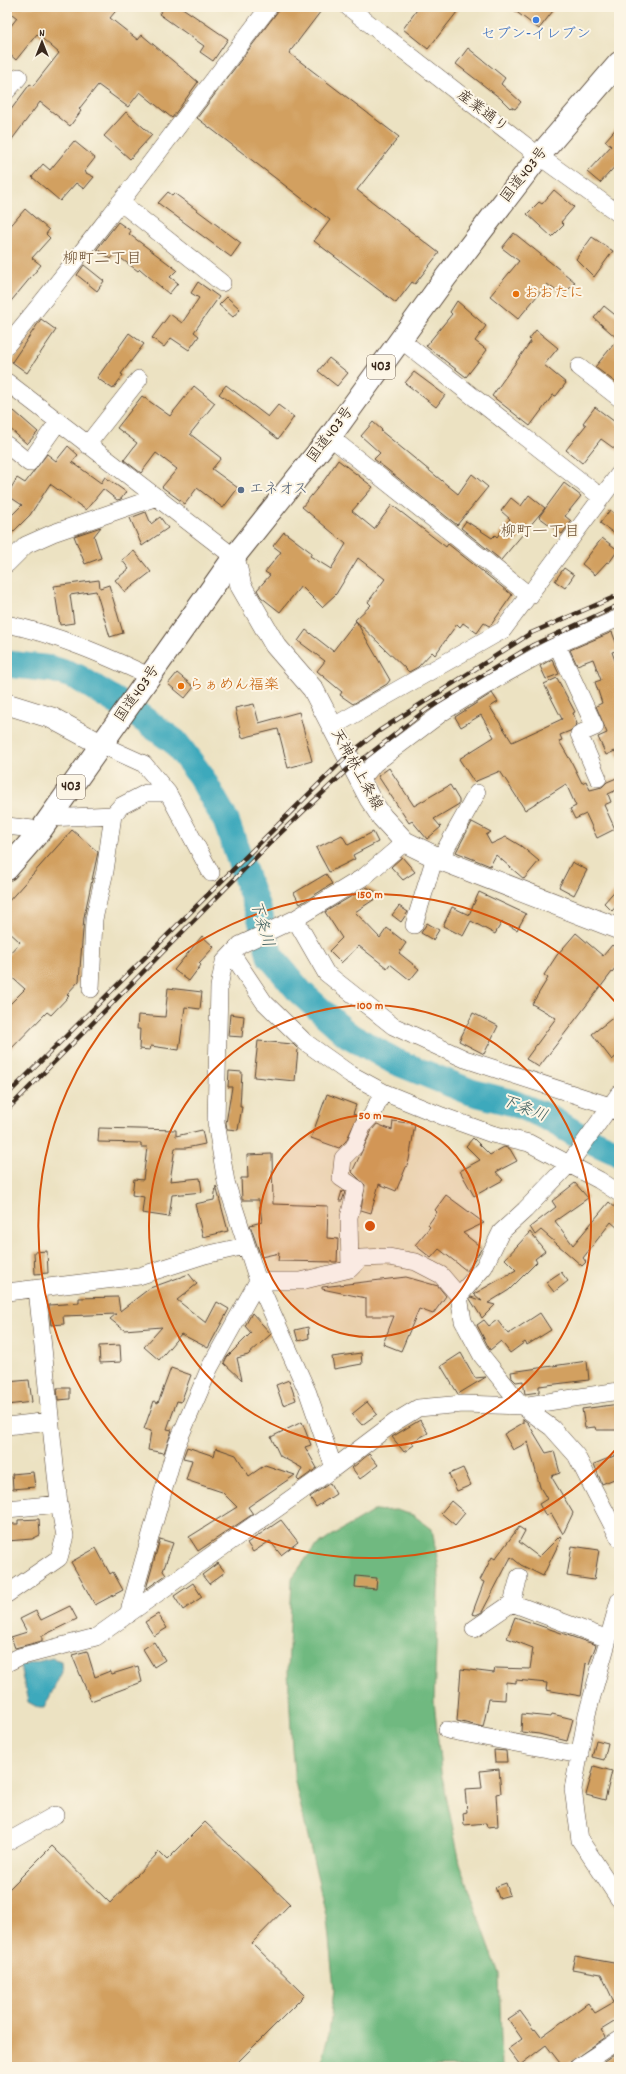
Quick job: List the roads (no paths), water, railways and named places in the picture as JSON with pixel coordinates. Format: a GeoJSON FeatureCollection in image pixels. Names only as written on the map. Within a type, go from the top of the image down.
{"type":"FeatureCollection","features":[{"type":"Feature","properties":{"kind":"highway","name":"国道403号"},"geometry":{"type":"LineString","coordinates":[[7,869],[45,824],[234,557],[330,437],[446,277],[539,156],[619,63]]}},
{"type":"Feature","properties":{"kind":"main road","name":"天神林上条線"},"geometry":{"type":"LineString","coordinates":[[234,557],[241,586],[275,645],[313,689],[360,781],[382,817],[405,842],[437,858],[619,929]]}},
{"type":"Feature","properties":{"kind":"main road"},"geometry":{"type":"LineString","coordinates":[[7,704],[52,718],[102,745]]}},
{"type":"Feature","properties":{"kind":"street"},"geometry":{"type":"LineString","coordinates":[[7,345],[66,274],[269,7]]}},
{"type":"Feature","properties":{"kind":"street","name":"産業通り"},"geometry":{"type":"LineString","coordinates":[[348,7],[539,156],[619,214]]}},
{"type":"Feature","properties":{"kind":"street"},"geometry":{"type":"LineString","coordinates":[[7,91],[19,77]]}},
{"type":"Feature","properties":{"kind":"street"},"geometry":{"type":"LineString","coordinates":[[120,202],[222,284]]}},
{"type":"Feature","properties":{"kind":"street"},"geometry":{"type":"LineString","coordinates":[[332,727],[503,630],[612,488],[401,340]]}},
{"type":"Feature","properties":{"kind":"street"},"geometry":{"type":"LineString","coordinates":[[579,367],[619,398]]}},
{"type":"Feature","properties":{"kind":"street"},"geometry":{"type":"LineString","coordinates":[[87,445],[139,379]]}},
{"type":"Feature","properties":{"kind":"street"},"geometry":{"type":"LineString","coordinates":[[7,382],[234,557]]}},
{"type":"Feature","properties":{"kind":"street"},"geometry":{"type":"LineString","coordinates":[[7,445],[29,463],[58,422]]}},
{"type":"Feature","properties":{"kind":"street"},"geometry":{"type":"LineString","coordinates":[[330,437],[530,596]]}},
{"type":"Feature","properties":{"kind":"street"},"geometry":{"type":"LineString","coordinates":[[7,564],[26,545],[53,532],[157,497]]}},
{"type":"Feature","properties":{"kind":"street"},"geometry":{"type":"LineString","coordinates":[[360,781],[374,764],[443,712],[496,678],[557,645],[619,618]]}},
{"type":"Feature","properties":{"kind":"street"},"geometry":{"type":"LineString","coordinates":[[7,624],[35,630],[93,650],[151,676]]}},
{"type":"Feature","properties":{"kind":"street"},"geometry":{"type":"LineString","coordinates":[[557,645],[595,727],[579,734],[598,778]]}},
{"type":"Feature","properties":{"kind":"street"},"geometry":{"type":"LineString","coordinates":[[102,745],[144,764],[168,793],[211,873]]}},
{"type":"Feature","properties":{"kind":"street"},"geometry":{"type":"LineString","coordinates":[[91,989],[94,919],[105,871],[113,815],[121,806],[146,793],[168,793]]}},
{"type":"Feature","properties":{"kind":"street"},"geometry":{"type":"LineString","coordinates":[[414,925],[437,858],[477,793]]}},
{"type":"Feature","properties":{"kind":"street"},"geometry":{"type":"LineString","coordinates":[[7,826],[45,824],[113,815]]}},
{"type":"Feature","properties":{"kind":"street"},"geometry":{"type":"LineString","coordinates":[[334,1468],[308,1393],[258,1281],[226,1182],[216,1122],[219,987],[224,962],[236,950],[295,919],[366,876],[405,842]]}},
{"type":"Feature","properties":{"kind":"street"},"geometry":{"type":"LineString","coordinates":[[295,919],[326,973],[393,1026],[465,1059],[616,1104],[568,1164],[525,1210],[501,1232],[484,1267],[460,1296]]}},
{"type":"Feature","properties":{"kind":"street"},"geometry":{"type":"LineString","coordinates":[[236,950],[264,1002],[305,1042],[350,1074],[383,1092],[492,1134],[529,1143],[619,1193]]}},
{"type":"Feature","properties":{"kind":"street"},"geometry":{"type":"LineString","coordinates":[[350,1269],[350,1217],[356,1188],[341,1178],[343,1158],[354,1147],[363,1125],[372,1116],[383,1092]]}},
{"type":"Feature","properties":{"kind":"street"},"geometry":{"type":"LineString","coordinates":[[7,1292],[139,1276],[204,1255],[246,1246]]}},
{"type":"Feature","properties":{"kind":"street"},"geometry":{"type":"LineString","coordinates":[[258,1281],[301,1281],[350,1269],[361,1258],[389,1257],[416,1262],[441,1275],[460,1296],[463,1321],[482,1356],[522,1406],[552,1428],[576,1455],[619,1538]]}},
{"type":"Feature","properties":{"kind":"street"},"geometry":{"type":"LineString","coordinates":[[128,1615],[176,1446],[210,1367],[258,1281]]}},
{"type":"Feature","properties":{"kind":"street"},"geometry":{"type":"LineString","coordinates":[[7,1594],[59,1558],[65,1536],[59,1504],[37,1289]]}},
{"type":"Feature","properties":{"kind":"street"},"geometry":{"type":"LineString","coordinates":[[7,1663],[19,1657],[96,1637],[334,1468],[395,1422],[418,1408],[463,1404],[522,1406],[619,1391]]}},
{"type":"Feature","properties":{"kind":"street"},"geometry":{"type":"LineString","coordinates":[[7,1426],[50,1421]]}},
{"type":"Feature","properties":{"kind":"street"},"geometry":{"type":"LineString","coordinates":[[7,1509],[59,1504]]}},
{"type":"Feature","properties":{"kind":"street"},"geometry":{"type":"LineString","coordinates":[[474,1629],[512,1602],[519,1576]]}},
{"type":"Feature","properties":{"kind":"street"},"geometry":{"type":"LineString","coordinates":[[619,1601],[588,1714],[573,1789],[580,1840],[619,1899]]}},
{"type":"Feature","properties":{"kind":"street"},"geometry":{"type":"LineString","coordinates":[[512,1602],[608,1639]]}},
{"type":"Feature","properties":{"kind":"street"},"geometry":{"type":"LineString","coordinates":[[447,1730],[580,1755]]}},
{"type":"Feature","properties":{"kind":"street"},"geometry":{"type":"LineString","coordinates":[[7,1842],[55,1814]]}},
{"type":"Feature","properties":{"kind":"street"},"geometry":{"type":"LineString","coordinates":[[578,2067],[619,2040]]}},
{"type":"Feature","properties":{"kind":"water"},"geometry":{"type":"Polygon","coordinates":[[[52,1658],[61,1661],[62,1672],[44,1708],[39,1708],[28,1702],[20,1666],[52,1658]]]}},
{"type":"Feature","properties":{"kind":"waterway","name":"下条川"},"geometry":{"type":"LineString","coordinates":[[7,664],[52,669],[77,677],[132,711],[175,742],[200,775],[226,821],[260,916],[270,956],[300,992],[347,1034],[394,1061],[471,1092],[513,1103],[545,1116],[576,1134],[619,1153]]}},
{"type":"Feature","properties":{"kind":"railway"},"geometry":{"type":"LineString","coordinates":[[7,1095],[347,756],[379,731],[531,633],[619,595]]}},
{"type":"Feature","properties":{"kind":"railway"},"geometry":{"type":"LineString","coordinates":[[7,1110],[274,839],[352,765],[366,757],[426,710],[533,645],[619,605]]}},
{"type":"Feature","properties":{"kind":"place","name":"セブン-イレブン"},"geometry":{"type":"Point","coordinates":[536,20]}},
{"type":"Feature","properties":{"kind":"place","name":"おおたに"},"geometry":{"type":"Point","coordinates":[516,294]}},
{"type":"Feature","properties":{"kind":"place","name":"エネオス"},"geometry":{"type":"Point","coordinates":[241,490]}},
{"type":"Feature","properties":{"kind":"place","name":"らぁめん福楽"},"geometry":{"type":"Point","coordinates":[181,686]}},
{"type":"Feature","properties":{"kind":"district","name":"柳町二丁目"},"geometry":{"type":"Point","coordinates":[102,259]}},
{"type":"Feature","properties":{"kind":"district","name":"柳町一丁目"},"geometry":{"type":"Point","coordinates":[540,532]}}]}
